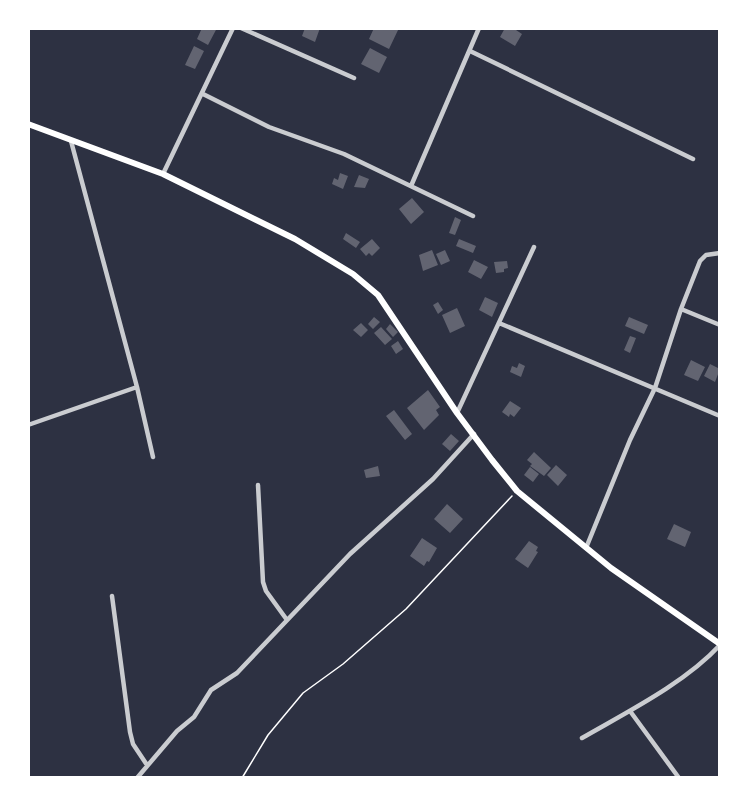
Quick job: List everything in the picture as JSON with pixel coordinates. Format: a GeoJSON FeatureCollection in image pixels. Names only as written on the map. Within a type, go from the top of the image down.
{"type":"FeatureCollection","features":[{"type":"Feature","properties":{"kind":"main road"},"geometry":{"type":"LineString","coordinates":[[28,124],[163,174],[295,239],[368,285],[386,306],[457,413],[518,491],[611,568],[720,645]]}},
{"type":"Feature","properties":{"kind":"street"},"geometry":{"type":"LineString","coordinates":[[163,174],[234,28]]}},
{"type":"Feature","properties":{"kind":"street"},"geometry":{"type":"LineString","coordinates":[[241,28],[354,78]]}},
{"type":"Feature","properties":{"kind":"street"},"geometry":{"type":"LineString","coordinates":[[411,186],[479,28]]}},
{"type":"Feature","properties":{"kind":"street"},"geometry":{"type":"LineString","coordinates":[[470,51],[693,159]]}},
{"type":"Feature","properties":{"kind":"street"},"geometry":{"type":"LineString","coordinates":[[203,94],[269,127],[320,144],[473,216]]}},
{"type":"Feature","properties":{"kind":"street"},"geometry":{"type":"LineString","coordinates":[[71,141],[137,387],[153,457]]}},
{"type":"Feature","properties":{"kind":"street"},"geometry":{"type":"LineString","coordinates":[[457,413],[534,247]]}},
{"type":"Feature","properties":{"kind":"street"},"geometry":{"type":"LineString","coordinates":[[586,548],[630,440],[656,388],[681,309],[700,261],[706,255],[720,253]]}},
{"type":"Feature","properties":{"kind":"street"},"geometry":{"type":"LineString","coordinates":[[681,309],[720,325]]}},
{"type":"Feature","properties":{"kind":"street"},"geometry":{"type":"LineString","coordinates":[[499,323],[720,416]]}},
{"type":"Feature","properties":{"kind":"street"},"geometry":{"type":"LineString","coordinates":[[28,425],[137,387]]}},
{"type":"Feature","properties":{"kind":"street"},"geometry":{"type":"LineString","coordinates":[[136,777],[177,731],[194,717],[211,690],[237,673],[350,554],[433,479],[474,434]]}},
{"type":"Feature","properties":{"kind":"street"},"geometry":{"type":"LineString","coordinates":[[258,485],[263,582],[266,591],[287,620]]}},
{"type":"Feature","properties":{"kind":"street"},"geometry":{"type":"LineString","coordinates":[[112,596],[130,732],[134,744],[147,765]]}},
{"type":"Feature","properties":{"kind":"street"},"geometry":{"type":"LineString","coordinates":[[582,738],[630,711],[696,668],[720,645]]}},
{"type":"Feature","properties":{"kind":"street"},"geometry":{"type":"LineString","coordinates":[[630,711],[679,777]]}},
{"type":"Feature","properties":{"kind":"path"},"geometry":{"type":"LineString","coordinates":[[242,777],[268,735],[303,693],[343,664],[406,609],[518,491]]}},
{"type":"Feature","properties":{"kind":"building"},"geometry":{"type":"Polygon","coordinates":[[[202,28],[217,28],[208,45],[197,39],[202,28]]]}},
{"type":"Feature","properties":{"kind":"building"},"geometry":{"type":"Polygon","coordinates":[[[305,28],[320,28],[315,42],[302,36],[305,28]]]}},
{"type":"Feature","properties":{"kind":"building"},"geometry":{"type":"Polygon","coordinates":[[[374,28],[399,28],[389,49],[369,39],[374,28]]]}},
{"type":"Feature","properties":{"kind":"building"},"geometry":{"type":"Polygon","coordinates":[[[505,28],[513,28],[522,34],[515,46],[500,37],[505,28]]]}},
{"type":"Feature","properties":{"kind":"building"},"geometry":{"type":"Polygon","coordinates":[[[194,46],[204,51],[195,69],[185,65],[194,46]]]}},
{"type":"Feature","properties":{"kind":"building"},"geometry":{"type":"Polygon","coordinates":[[[370,48],[387,57],[379,73],[361,64],[370,48]]]}},
{"type":"Feature","properties":{"kind":"building"},"geometry":{"type":"Polygon","coordinates":[[[340,173],[348,176],[343,189],[332,184],[334,178],[338,180],[340,173]]]}},
{"type":"Feature","properties":{"kind":"building"},"geometry":{"type":"Polygon","coordinates":[[[359,175],[369,179],[365,188],[354,187],[359,175]]]}},
{"type":"Feature","properties":{"kind":"building"},"geometry":{"type":"Polygon","coordinates":[[[412,198],[424,212],[411,224],[399,209],[412,198]]]}},
{"type":"Feature","properties":{"kind":"building"},"geometry":{"type":"Polygon","coordinates":[[[455,217],[461,220],[455,235],[449,233],[455,217]]]}},
{"type":"Feature","properties":{"kind":"building"},"geometry":{"type":"Polygon","coordinates":[[[346,233],[360,242],[356,248],[343,239],[346,233]]]}},
{"type":"Feature","properties":{"kind":"building"},"geometry":{"type":"Polygon","coordinates":[[[372,239],[380,248],[372,256],[369,253],[366,256],[360,249],[372,239]]]}},
{"type":"Feature","properties":{"kind":"building"},"geometry":{"type":"Polygon","coordinates":[[[459,239],[476,246],[473,253],[456,246],[459,239]]]}},
{"type":"Feature","properties":{"kind":"building"},"geometry":{"type":"Polygon","coordinates":[[[432,250],[438,265],[423,271],[419,255],[432,250]]]}},
{"type":"Feature","properties":{"kind":"building"},"geometry":{"type":"Polygon","coordinates":[[[445,250],[450,261],[441,265],[436,254],[445,250]]]}},
{"type":"Feature","properties":{"kind":"building"},"geometry":{"type":"Polygon","coordinates":[[[474,260],[488,267],[481,279],[468,272],[474,260]]]}},
{"type":"Feature","properties":{"kind":"building"},"geometry":{"type":"Polygon","coordinates":[[[507,261],[508,268],[504,269],[504,272],[496,273],[494,262],[507,261]]]}},
{"type":"Feature","properties":{"kind":"building"},"geometry":{"type":"Polygon","coordinates":[[[485,297],[498,303],[492,317],[479,310],[485,297]]]}},
{"type":"Feature","properties":{"kind":"building"},"geometry":{"type":"Polygon","coordinates":[[[438,302],[443,310],[438,314],[433,305],[438,302]]]}},
{"type":"Feature","properties":{"kind":"building"},"geometry":{"type":"Polygon","coordinates":[[[457,308],[465,326],[450,333],[442,315],[457,308]]]}},
{"type":"Feature","properties":{"kind":"building"},"geometry":{"type":"Polygon","coordinates":[[[374,317],[380,322],[373,329],[368,324],[374,317]]]}},
{"type":"Feature","properties":{"kind":"building"},"geometry":{"type":"Polygon","coordinates":[[[629,317],[648,325],[644,334],[625,326],[629,317]]]}},
{"type":"Feature","properties":{"kind":"building"},"geometry":{"type":"Polygon","coordinates":[[[361,323],[368,330],[361,337],[353,330],[361,323]]]}},
{"type":"Feature","properties":{"kind":"building"},"geometry":{"type":"Polygon","coordinates":[[[390,324],[398,332],[393,337],[386,329],[390,324]]]}},
{"type":"Feature","properties":{"kind":"building"},"geometry":{"type":"Polygon","coordinates":[[[381,327],[392,339],[385,345],[374,333],[381,327]]]}},
{"type":"Feature","properties":{"kind":"building"},"geometry":{"type":"Polygon","coordinates":[[[630,336],[636,338],[630,353],[624,350],[630,336]]]}},
{"type":"Feature","properties":{"kind":"building"},"geometry":{"type":"Polygon","coordinates":[[[398,341],[403,349],[396,354],[391,346],[398,341]]]}},
{"type":"Feature","properties":{"kind":"building"},"geometry":{"type":"Polygon","coordinates":[[[691,360],[705,367],[698,381],[684,375],[691,360]]]}},
{"type":"Feature","properties":{"kind":"building"},"geometry":{"type":"Polygon","coordinates":[[[519,363],[525,366],[521,377],[510,372],[512,366],[517,368],[519,363]]]}},
{"type":"Feature","properties":{"kind":"building"},"geometry":{"type":"Polygon","coordinates":[[[710,364],[720,369],[715,382],[704,376],[710,364]]]}},
{"type":"Feature","properties":{"kind":"building"},"geometry":{"type":"Polygon","coordinates":[[[428,390],[440,407],[436,410],[439,415],[424,430],[407,408],[428,390]]]}},
{"type":"Feature","properties":{"kind":"building"},"geometry":{"type":"Polygon","coordinates":[[[510,401],[521,408],[514,417],[510,414],[509,417],[502,412],[510,401]]]}},
{"type":"Feature","properties":{"kind":"building"},"geometry":{"type":"Polygon","coordinates":[[[394,410],[412,434],[405,440],[386,416],[394,410]]]}},
{"type":"Feature","properties":{"kind":"building"},"geometry":{"type":"Polygon","coordinates":[[[451,434],[459,441],[450,451],[442,444],[451,434]]]}},
{"type":"Feature","properties":{"kind":"building"},"geometry":{"type":"Polygon","coordinates":[[[534,452],[551,468],[544,476],[530,466],[532,464],[527,460],[534,452]]]}},
{"type":"Feature","properties":{"kind":"building"},"geometry":{"type":"Polygon","coordinates":[[[556,465],[567,475],[558,486],[547,475],[556,465]]]}},
{"type":"Feature","properties":{"kind":"building"},"geometry":{"type":"Polygon","coordinates":[[[378,466],[380,476],[366,478],[364,470],[378,466]]]}},
{"type":"Feature","properties":{"kind":"building"},"geometry":{"type":"Polygon","coordinates":[[[530,467],[539,474],[533,482],[524,475],[530,467]]]}},
{"type":"Feature","properties":{"kind":"building"},"geometry":{"type":"Polygon","coordinates":[[[447,504],[463,519],[450,533],[434,519],[447,504]]]}},
{"type":"Feature","properties":{"kind":"building"},"geometry":{"type":"Polygon","coordinates":[[[674,524],[691,532],[685,547],[667,539],[674,524]]]}},
{"type":"Feature","properties":{"kind":"building"},"geometry":{"type":"Polygon","coordinates":[[[422,538],[437,548],[424,566],[410,556],[422,538]]]}},
{"type":"Feature","properties":{"kind":"building"},"geometry":{"type":"Polygon","coordinates":[[[529,541],[538,547],[536,551],[538,552],[528,568],[515,559],[529,541]]]}}]}
